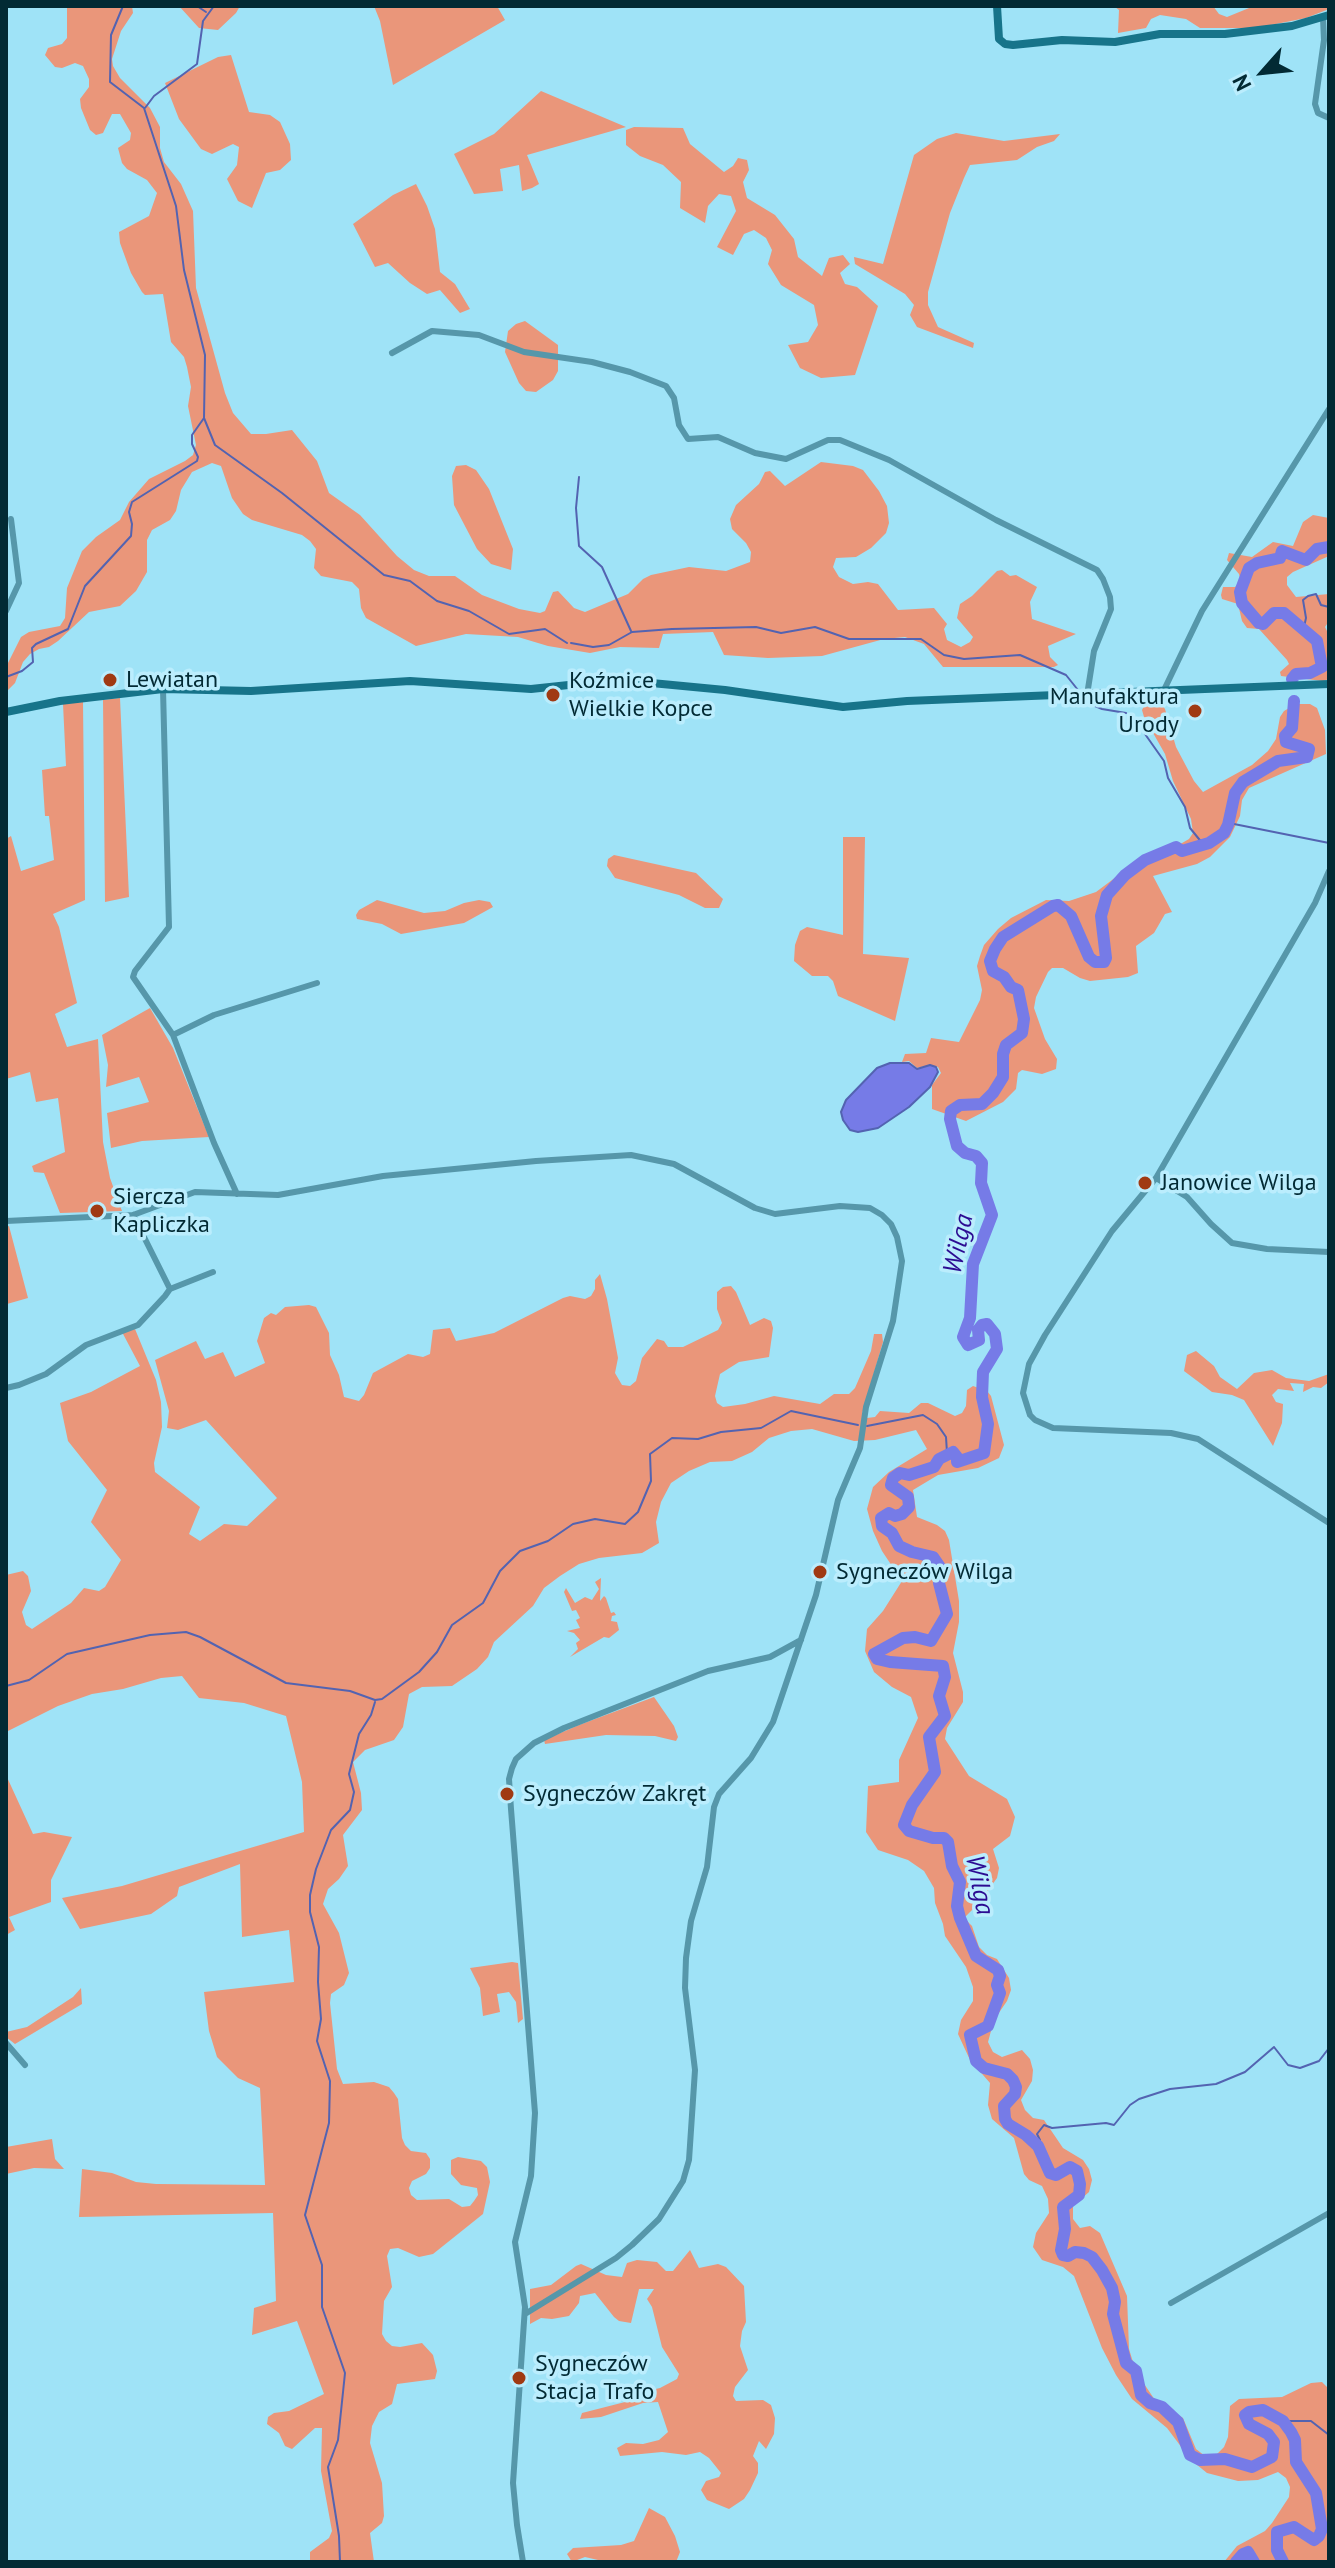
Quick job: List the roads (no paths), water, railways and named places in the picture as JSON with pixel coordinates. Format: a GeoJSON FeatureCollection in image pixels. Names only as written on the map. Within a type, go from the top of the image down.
{"type":"FeatureCollection","features":[{"type":"Feature","properties":{"kind":"street"},"geometry":{"type":"LineString","coordinates":[[997,6],[999,39],[1013,45],[1062,40],[1115,42],[1160,34],[1225,34],[1292,26],[1326,16],[1315,104],[1318,113],[1329,118]]}},
{"type":"Feature","properties":{"kind":"street"},"geometry":{"type":"LineString","coordinates":[[392,353],[432,331],[479,335],[524,352],[592,362],[666,386],[674,398],[679,425],[688,439],[718,437],[755,453],[786,459],[828,440],[840,440],[889,460],[1020,533],[1097,570],[1110,597],[1111,609],[1094,651],[1087,695]]}},
{"type":"Feature","properties":{"kind":"street"},"geometry":{"type":"LineString","coordinates":[[1163,692],[1202,611],[1329,409]]}},
{"type":"Feature","properties":{"kind":"street"},"geometry":{"type":"LineString","coordinates":[[6,611],[19,583],[11,519]]}},
{"type":"Feature","properties":{"kind":"street"},"geometry":{"type":"LineString","coordinates":[[6,712],[60,701],[163,689],[251,691],[419,681],[531,689],[606,681],[697,687],[843,707],[907,701],[1329,684]]}},
{"type":"Feature","properties":{"kind":"street"},"geometry":{"type":"LineString","coordinates":[[163,689],[169,927],[133,977],[173,1035],[237,1194]]}},
{"type":"Feature","properties":{"kind":"street"},"geometry":{"type":"LineString","coordinates":[[1329,871],[1315,903],[1156,1178],[1112,1231],[1029,1364],[1023,1393],[1030,1415],[1053,1428],[1186,1435],[1198,1439],[1329,1523]]}},
{"type":"Feature","properties":{"kind":"street"},"geometry":{"type":"LineString","coordinates":[[173,1035],[214,1015],[317,983]]}},
{"type":"Feature","properties":{"kind":"street"},"geometry":{"type":"LineString","coordinates":[[6,1221],[133,1215],[195,1192],[278,1195],[418,1172],[631,1155],[674,1164],[765,1212],[797,1213],[852,1205],[870,1208],[891,1224],[902,1253],[897,1300],[866,1407],[860,1448],[838,1500],[823,1572],[773,1722],[751,1758],[719,1794],[714,1807],[707,1867],[691,1921],[686,1958],[685,1988],[695,2070],[689,2160],[683,2181],[659,2219],[632,2245],[525,2314]]}},
{"type":"Feature","properties":{"kind":"street"},"geometry":{"type":"LineString","coordinates":[[1156,1178],[1187,1197],[1232,1243],[1257,1248],[1329,1252]]}},
{"type":"Feature","properties":{"kind":"street"},"geometry":{"type":"LineString","coordinates":[[133,1215],[170,1289]]}},
{"type":"Feature","properties":{"kind":"street"},"geometry":{"type":"LineString","coordinates":[[6,1388],[39,1377],[86,1345],[138,1325],[170,1289],[213,1272]]}},
{"type":"Feature","properties":{"kind":"street"},"geometry":{"type":"LineString","coordinates":[[523,2562],[513,2483],[525,2314],[515,2242],[531,2176],[535,2113],[509,1779],[512,1768],[516,1759],[534,1743],[564,1728],[708,1671],[770,1657],[801,1640]]}},
{"type":"Feature","properties":{"kind":"street"},"geometry":{"type":"LineString","coordinates":[[6,2043],[25,2065]]}},
{"type":"Feature","properties":{"kind":"street"},"geometry":{"type":"LineString","coordinates":[[1171,2303],[1329,2213]]}},
{"type":"Feature","properties":{"kind":"waterway"},"geometry":{"type":"LineString","coordinates":[[123,6],[111,35],[110,82],[144,108],[176,206],[184,270],[205,355],[204,418],[215,445],[282,493],[384,575],[410,581],[437,601],[469,611],[509,634],[545,629],[567,643]]}},
{"type":"Feature","properties":{"kind":"waterway"},"geometry":{"type":"LineString","coordinates":[[197,6],[206,12]]}},
{"type":"Feature","properties":{"kind":"waterway"},"geometry":{"type":"LineString","coordinates":[[145,108],[154,96],[197,64],[203,21],[214,6]]}},
{"type":"Feature","properties":{"kind":"waterway"},"geometry":{"type":"LineString","coordinates":[[6,677],[22,671],[33,662],[32,648],[36,644],[68,629],[85,586],[131,536],[129,512],[132,502],[197,461],[192,435],[204,418]]}},
{"type":"Feature","properties":{"kind":"waterway"},"geometry":{"type":"LineString","coordinates":[[579,477],[576,508],[579,546],[602,567],[631,631]]}},
{"type":"Feature","properties":{"kind":"waterway","name":"Wilga"},"geometry":{"type":"LineString","coordinates":[[1292,679],[1296,674],[1310,673],[1322,667],[1317,641],[1284,613],[1274,613],[1263,624],[1259,623],[1242,603],[1240,592],[1249,568],[1257,563],[1280,558],[1282,551],[1306,560],[1317,549],[1329,547]]}},
{"type":"Feature","properties":{"kind":"waterway"},"geometry":{"type":"LineString","coordinates":[[1304,627],[1303,600],[1316,594],[1321,605],[1329,607]]}},
{"type":"Feature","properties":{"kind":"waterway"},"geometry":{"type":"LineString","coordinates":[[571,643],[593,647],[609,645],[632,632],[672,629],[756,627],[781,633],[815,627],[849,639],[921,639],[944,655],[964,659],[1020,655],[1066,675],[1078,690]]}},
{"type":"Feature","properties":{"kind":"waterway"},"geometry":{"type":"LineString","coordinates":[[1081,700],[1102,709],[1126,713]]}},
{"type":"Feature","properties":{"kind":"waterway","name":"Wilga"},"geometry":{"type":"LineString","coordinates":[[1283,2562],[1277,2550],[1277,2532],[1294,2527],[1314,2540],[1322,2529],[1316,2493],[1296,2462],[1295,2440],[1291,2432],[1283,2421],[1263,2410],[1249,2412],[1245,2415],[1249,2424],[1268,2434],[1274,2442],[1272,2457],[1252,2467],[1225,2459],[1200,2460],[1190,2455],[1178,2422],[1162,2407],[1150,2403],[1141,2395],[1136,2371],[1126,2363],[1113,2314],[1115,2302],[1112,2288],[1102,2270],[1092,2257],[1084,2253],[1063,2255],[1063,2207],[1079,2195],[1077,2171],[1070,2167],[1056,2175],[1050,2173],[1038,2146],[1005,2119],[1004,2106],[1015,2094],[1016,2087],[1007,2074],[984,2068],[976,2061],[970,2035],[988,2026],[1000,1993],[998,1970],[976,1956],[960,1918],[957,1906],[960,1882],[952,1866],[948,1842],[944,1838],[909,1831],[904,1825],[912,1805],[935,1772],[929,1737],[945,1716],[939,1696],[945,1677],[943,1666],[890,1662],[877,1659],[874,1654],[903,1638],[931,1641],[947,1614],[939,1583],[942,1570],[933,1557],[899,1546],[892,1533],[882,1526],[881,1518],[889,1513],[895,1516],[902,1514],[909,1507],[908,1497],[891,1485],[893,1478],[900,1473],[909,1475],[934,1467],[939,1459],[953,1452],[957,1462],[984,1453],[988,1424],[982,1397],[983,1372],[997,1349],[995,1334],[987,1324],[978,1330],[979,1340],[968,1345],[963,1337],[970,1318],[973,1264],[992,1215],[981,1183],[982,1163],[976,1156],[965,1153],[957,1146],[950,1119],[951,1111],[960,1105],[982,1104],[993,1093],[1003,1077],[1006,1045],[1022,1033],[1024,1019],[1018,990],[993,971],[990,961],[995,949],[1003,937],[1058,905],[1071,916],[1089,957],[1095,962],[1104,962],[1101,916],[1107,895],[1125,875],[1145,860],[1176,847],[1182,851],[1209,843],[1224,833],[1235,793],[1243,782],[1278,761],[1307,757],[1309,749],[1286,742],[1285,736],[1292,728],[1294,701]]}},
{"type":"Feature","properties":{"kind":"waterway"},"geometry":{"type":"LineString","coordinates":[[1133,717],[1164,761],[1168,778],[1185,807],[1190,828],[1203,844]]}},
{"type":"Feature","properties":{"kind":"waterway"},"geometry":{"type":"LineString","coordinates":[[1229,823],[1329,843]]}},
{"type":"Feature","properties":{"kind":"waterway"},"geometry":{"type":"LineString","coordinates":[[6,1686],[29,1680],[67,1654],[150,1635],[186,1632],[286,1683],[350,1691],[375,1700],[382,1699],[419,1672],[437,1652],[452,1625],[483,1603],[500,1571],[520,1551],[548,1541],[573,1524],[595,1519],[625,1524],[638,1512],[651,1481],[650,1454],[672,1438],[698,1439],[721,1432],[761,1428],[791,1411],[858,1425]]}},
{"type":"Feature","properties":{"kind":"waterway"},"geometry":{"type":"LineString","coordinates":[[867,1426],[923,1415],[937,1424],[946,1437],[947,1453]]}},
{"type":"Feature","properties":{"kind":"waterway"},"geometry":{"type":"LineString","coordinates":[[340,2562],[328,2467],[338,2440],[345,2373],[322,2307],[322,2265],[305,2215],[329,2123],[330,2081],[317,2041],[321,2019],[319,1947],[310,1912],[310,1895],[331,1830],[350,1810],[354,1792],[349,1774],[359,1734],[375,1702]]}},
{"type":"Feature","properties":{"kind":"waterway"},"geometry":{"type":"LineString","coordinates":[[1038,2146],[1040,2140],[1037,2134],[1044,2125],[1052,2128],[1114,2125],[1139,2099],[1170,2089],[1216,2084],[1245,2072],[1274,2047],[1288,2065],[1300,2068],[1319,2061],[1329,2048]]}},
{"type":"Feature","properties":{"kind":"waterway"},"geometry":{"type":"LineString","coordinates":[[1283,2421],[1311,2421],[1329,2435]]}},
{"type":"Feature","properties":{"kind":"waterway","name":"Wilga"},"geometry":{"type":"LineString","coordinates":[[1236,2562],[1248,2552],[1254,2562]]}},
{"type":"Feature","properties":{"kind":"place","name":"Lewiatan"},"geometry":{"type":"Point","coordinates":[110,680]}},
{"type":"Feature","properties":{"kind":"place","name":"Koźmice Wielkie Kopce"},"geometry":{"type":"Point","coordinates":[553,695]}},
{"type":"Feature","properties":{"kind":"place","name":"Manufaktura Urody"},"geometry":{"type":"Point","coordinates":[1195,711]}},
{"type":"Feature","properties":{"kind":"place","name":"Janowice Wilga"},"geometry":{"type":"Point","coordinates":[1145,1183]}},
{"type":"Feature","properties":{"kind":"place","name":"Siercza Kapliczka"},"geometry":{"type":"Point","coordinates":[97,1211]}},
{"type":"Feature","properties":{"kind":"place","name":"Sygneczów Wilga"},"geometry":{"type":"Point","coordinates":[820,1572]}},
{"type":"Feature","properties":{"kind":"place","name":"Sygneczów Zakręt"},"geometry":{"type":"Point","coordinates":[507,1794]}},
{"type":"Feature","properties":{"kind":"place","name":"Sygneczów Stacja Trafo"},"geometry":{"type":"Point","coordinates":[519,2378]}}]}
